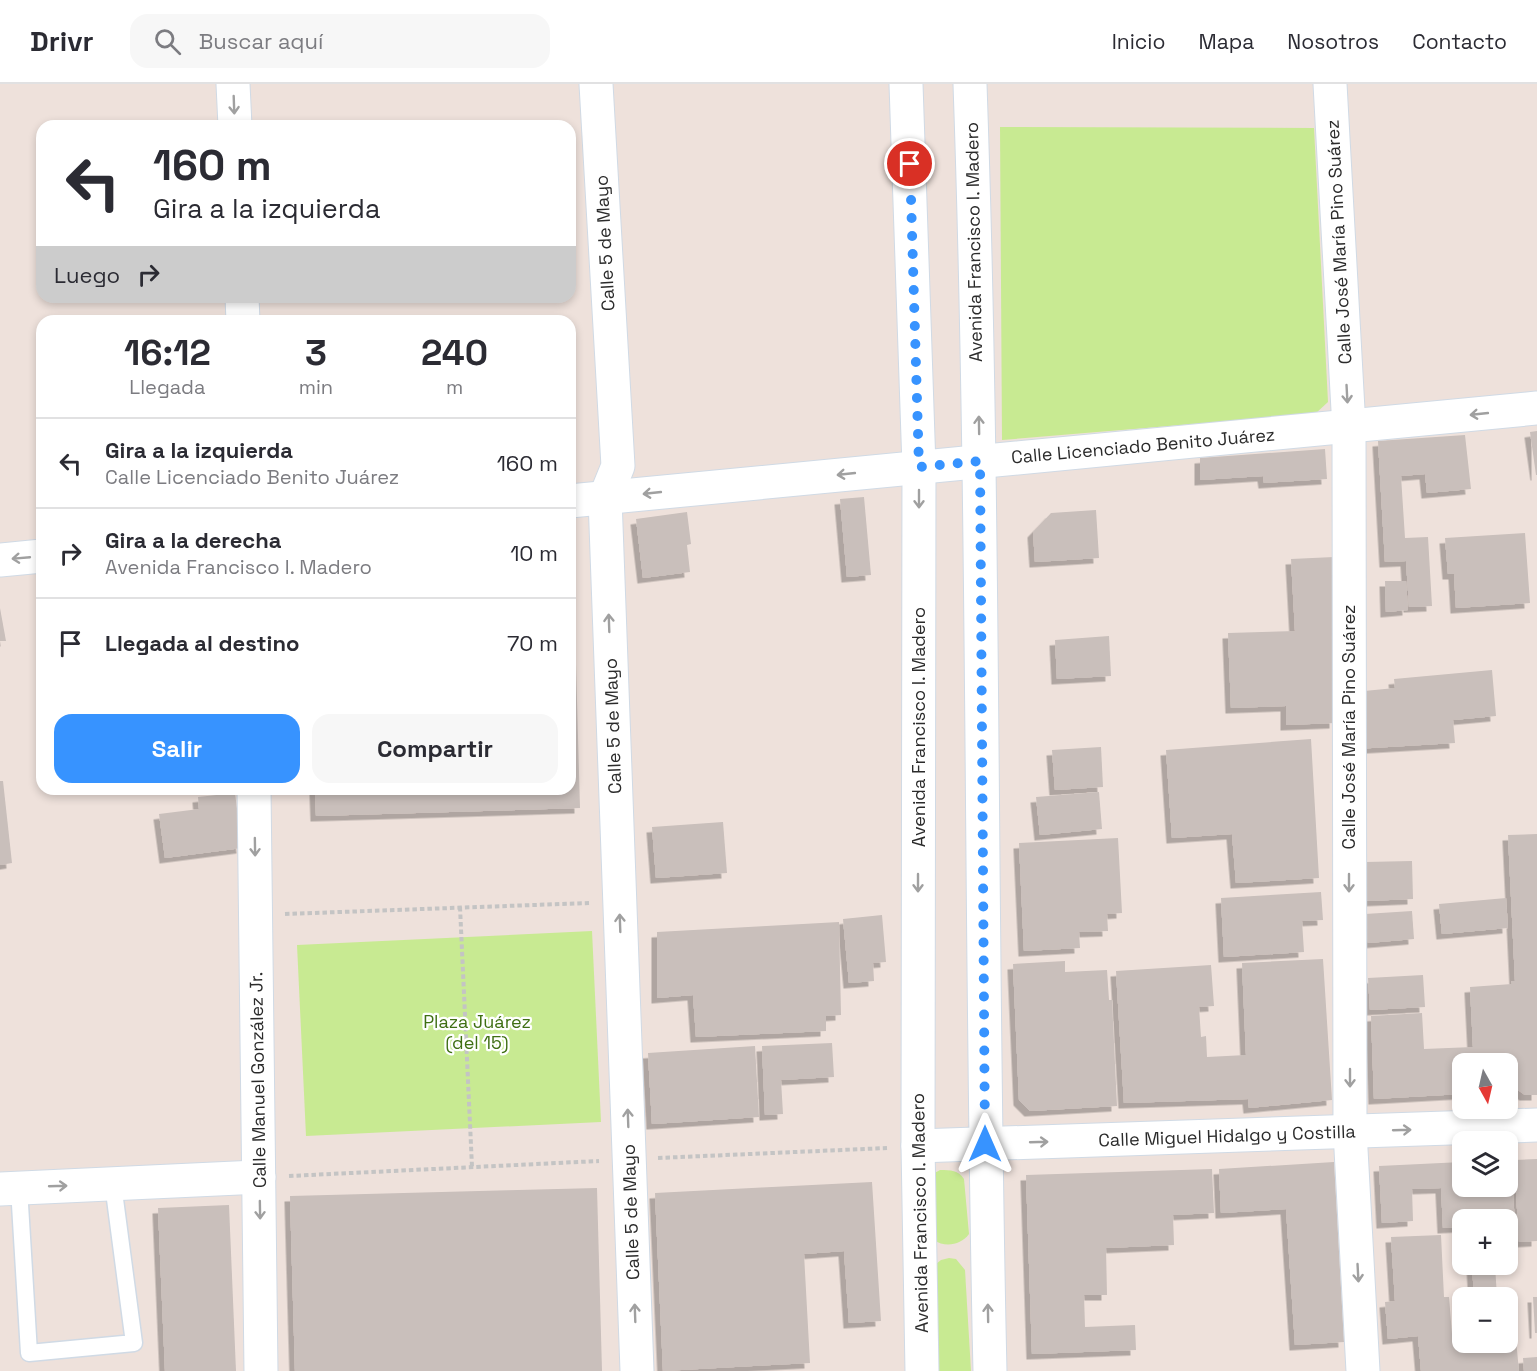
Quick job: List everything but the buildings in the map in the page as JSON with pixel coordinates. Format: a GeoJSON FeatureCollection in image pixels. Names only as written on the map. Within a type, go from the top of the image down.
{"type":"FeatureCollection","features":[{"type":"Feature","properties":{"kind":"street"},"geometry":{"type":"LineString","coordinates":[[233,84],[235,120]]}},
{"type":"Feature","properties":{"kind":"street","name":"Calle 5 de Mayo"},"geometry":{"type":"LineString","coordinates":[[596,84],[618,466],[605,498],[637,1371]]}},
{"type":"Feature","properties":{"kind":"street","name":"Avenida Francisco I. Madero"},"geometry":{"type":"LineString","coordinates":[[906,84],[919,467],[918,1146],[922,1371]]}},
{"type":"Feature","properties":{"kind":"street","name":"Avenida Francisco I. Madero"},"geometry":{"type":"LineString","coordinates":[[970,84],[980,461],[985,1144],[990,1371]]}},
{"type":"Feature","properties":{"kind":"street","name":"Calle José María Pino Suárez"},"geometry":{"type":"LineString","coordinates":[[1330,84],[1349,428],[1350,1131],[1364,1371]]}},
{"type":"Feature","properties":{"kind":"street","name":"Calle Licenciado Benito Juárez"},"geometry":{"type":"LineString","coordinates":[[576,500],[1349,428],[1537,408]]}},
{"type":"Feature","properties":{"kind":"street"},"geometry":{"type":"LineString","coordinates":[[0,560],[36,557]]}},
{"type":"Feature","properties":{"kind":"street","name":"Calle Manuel González Jr."},"geometry":{"type":"LineString","coordinates":[[254,795],[261,1371]]}},
{"type":"Feature","properties":{"kind":"street","name":"Calle Miguel Hidalgo y Costilla"},"geometry":{"type":"LineString","coordinates":[[918,1146],[1537,1125]]}},
{"type":"Feature","properties":{"kind":"street"},"geometry":{"type":"LineString","coordinates":[[9,1188],[259,1177]]}},
{"type":"Feature","properties":{"kind":"lane"},"geometry":{"type":"LineString","coordinates":[[9,1188],[29,1353],[134,1343],[113,1184]]}},
{"type":"Feature","properties":{"kind":"path"},"geometry":{"type":"LineString","coordinates":[[256,915],[620,902]]}},
{"type":"Feature","properties":{"kind":"path"},"geometry":{"type":"LineString","coordinates":[[460,907],[472,1167]]}},
{"type":"Feature","properties":{"kind":"path"},"geometry":{"type":"LineString","coordinates":[[259,1177],[918,1146]]}},
{"type":"Feature","properties":{"kind":"green space"},"geometry":{"type":"Polygon","coordinates":[[[1000,127],[1314,128],[1328,402],[1315,414],[1002,440],[1000,127]]]}},
{"type":"Feature","properties":{"kind":"green space","name":"Plaza Juárez (del 15)"},"geometry":{"type":"Polygon","coordinates":[[[592,931],[601,1122],[306,1136],[297,945],[592,931]]]}},
{"type":"Feature","properties":{"kind":"green space"},"geometry":{"type":"Polygon","coordinates":[[[940,1170],[954,1171],[964,1179],[969,1234],[962,1241],[948,1245],[934,1240],[931,1175],[940,1170]]]}},
{"type":"Feature","properties":{"kind":"green space"},"geometry":{"type":"Polygon","coordinates":[[[949,1258],[956,1259],[965,1270],[971,1371],[937,1371],[936,1264],[949,1258]]]}},
{"type":"Feature","properties":{"kind":"route"},"geometry":{"type":"LineString","coordinates":[[910,164],[919,467],[980,461],[985,1144]]}}]}
